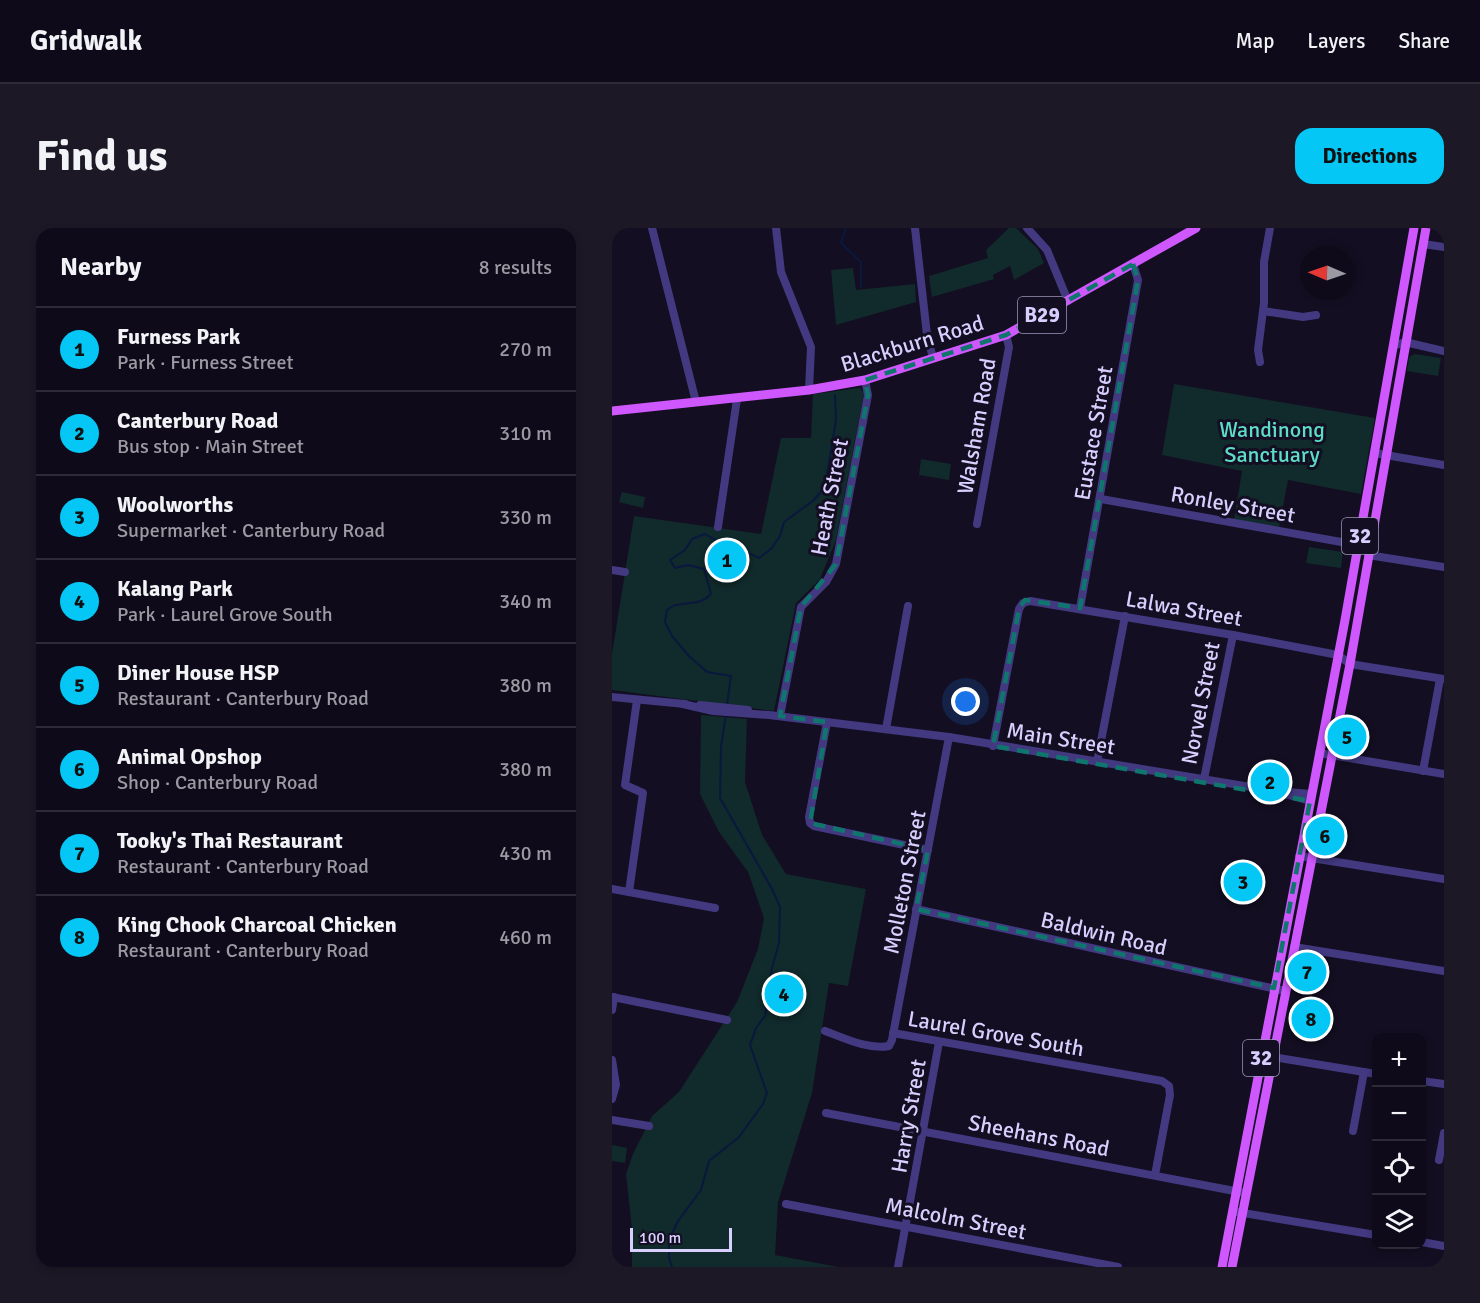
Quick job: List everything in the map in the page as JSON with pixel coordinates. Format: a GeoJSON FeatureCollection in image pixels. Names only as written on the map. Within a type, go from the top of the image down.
{"type":"FeatureCollection","features":[{"type":"Feature","properties":{"kind":"main road","name":"Blackburn Road"},"geometry":{"type":"LineString","coordinates":[[612,411],[737,399],[865,380],[1006,335],[1196,228]]}},
{"type":"Feature","properties":{"kind":"main road","name":"32"},"geometry":{"type":"LineString","coordinates":[[1241,1192],[1261,1054],[1338,655],[1414,228]]}},
{"type":"Feature","properties":{"kind":"main road","name":"32"},"geometry":{"type":"LineString","coordinates":[[1222,1267],[1237,1212],[1272,1057],[1350,664],[1426,228]]}},
{"type":"Feature","properties":{"kind":"main road"},"geometry":{"type":"LineString","coordinates":[[1358,545],[1369,551]]}},
{"type":"Feature","properties":{"kind":"main road"},"geometry":{"type":"LineString","coordinates":[[1311,797],[1323,799]]}},
{"type":"Feature","properties":{"kind":"main road","name":"32"},"geometry":{"type":"LineString","coordinates":[[1232,1267],[1237,1212]]}},
{"type":"Feature","properties":{"kind":"street"},"geometry":{"type":"LineString","coordinates":[[652,228],[696,402]]}},
{"type":"Feature","properties":{"kind":"street"},"geometry":{"type":"LineString","coordinates":[[776,228],[781,272],[811,347],[809,390]]}},
{"type":"Feature","properties":{"kind":"street"},"geometry":{"type":"LineString","coordinates":[[915,228],[927,334],[933,358]]}},
{"type":"Feature","properties":{"kind":"street"},"geometry":{"type":"LineString","coordinates":[[1260,362],[1258,343],[1263,311],[1264,262],[1270,228]]}},
{"type":"Feature","properties":{"kind":"street"},"geometry":{"type":"LineString","coordinates":[[1033,230],[1047,249],[1068,301]]}},
{"type":"Feature","properties":{"kind":"street"},"geometry":{"type":"LineString","coordinates":[[1423,244],[1444,248]]}},
{"type":"Feature","properties":{"kind":"street","name":"Eustace Street"},"geometry":{"type":"LineString","coordinates":[[1080,608],[1138,280],[1133,264]]}},
{"type":"Feature","properties":{"kind":"street"},"geometry":{"type":"LineString","coordinates":[[1263,311],[1303,317],[1316,315]]}},
{"type":"Feature","properties":{"kind":"street","name":"Walsham Road"},"geometry":{"type":"LineString","coordinates":[[977,524],[1009,347],[1006,335]]}},
{"type":"Feature","properties":{"kind":"street"},"geometry":{"type":"LineString","coordinates":[[1393,346],[1444,351]]}},
{"type":"Feature","properties":{"kind":"street","name":"Heath Street"},"geometry":{"type":"LineString","coordinates":[[780,716],[801,607],[826,582],[836,564],[868,395],[865,380]]}},
{"type":"Feature","properties":{"kind":"street"},"geometry":{"type":"LineString","coordinates":[[718,527],[737,399]]}},
{"type":"Feature","properties":{"kind":"street"},"geometry":{"type":"LineString","coordinates":[[1374,453],[1444,465]]}},
{"type":"Feature","properties":{"kind":"street","name":"Ronley Street"},"geometry":{"type":"LineString","coordinates":[[1101,499],[1358,545]]}},
{"type":"Feature","properties":{"kind":"street"},"geometry":{"type":"LineString","coordinates":[[1369,551],[1444,567]]}},
{"type":"Feature","properties":{"kind":"street"},"geometry":{"type":"LineString","coordinates":[[612,570],[625,572]]}},
{"type":"Feature","properties":{"kind":"street","name":"Lalwa Street"},"geometry":{"type":"LineString","coordinates":[[993,746],[1019,609],[1023,603],[1029,601],[1233,634],[1338,655]]}},
{"type":"Feature","properties":{"kind":"street"},"geometry":{"type":"LineString","coordinates":[[885,729],[909,606]]}},
{"type":"Feature","properties":{"kind":"street"},"geometry":{"type":"LineString","coordinates":[[1097,762],[1125,616]]}},
{"type":"Feature","properties":{"kind":"street","name":"Norvel Street"},"geometry":{"type":"LineString","coordinates":[[1204,779],[1233,634]]}},
{"type":"Feature","properties":{"kind":"street"},"geometry":{"type":"LineString","coordinates":[[1338,655],[1350,664],[1442,679],[1423,771]]}},
{"type":"Feature","properties":{"kind":"street","name":"Main Street"},"geometry":{"type":"LineString","coordinates":[[612,697],[949,738],[1311,797]]}},
{"type":"Feature","properties":{"kind":"street"},"geometry":{"type":"LineString","coordinates":[[629,892],[643,793],[625,785],[638,700]]}},
{"type":"Feature","properties":{"kind":"street"},"geometry":{"type":"LineString","coordinates":[[827,722],[809,817],[810,823],[814,826],[928,850]]}},
{"type":"Feature","properties":{"kind":"street","name":"Molleton Street"},"geometry":{"type":"LineString","coordinates":[[893,1033],[949,738]]}},
{"type":"Feature","properties":{"kind":"street"},"geometry":{"type":"LineString","coordinates":[[1319,753],[1444,774]]}},
{"type":"Feature","properties":{"kind":"street"},"geometry":{"type":"LineString","coordinates":[[1299,856],[1444,879]]}},
{"type":"Feature","properties":{"kind":"street"},"geometry":{"type":"LineString","coordinates":[[612,889],[715,908]]}},
{"type":"Feature","properties":{"kind":"street","name":"Baldwin Road"},"geometry":{"type":"LineString","coordinates":[[916,909],[1285,991]]}},
{"type":"Feature","properties":{"kind":"street"},"geometry":{"type":"LineString","coordinates":[[1294,948],[1444,971]]}},
{"type":"Feature","properties":{"kind":"street"},"geometry":{"type":"LineString","coordinates":[[612,1010],[613,997],[727,1020]]}},
{"type":"Feature","properties":{"kind":"street","name":"Laurel Grove South"},"geometry":{"type":"LineString","coordinates":[[825,1031],[858,1043],[882,1047],[889,1046],[893,1033],[1162,1081],[1169,1086],[1170,1095],[1155,1175]]}},
{"type":"Feature","properties":{"kind":"street","name":"Harry Street"},"geometry":{"type":"LineString","coordinates":[[898,1267],[939,1042]]}},
{"type":"Feature","properties":{"kind":"street"},"geometry":{"type":"LineString","coordinates":[[1261,1054],[1372,1073]]}},
{"type":"Feature","properties":{"kind":"street"},"geometry":{"type":"LineString","coordinates":[[612,1060],[616,1085],[612,1099]]}},
{"type":"Feature","properties":{"kind":"street"},"geometry":{"type":"LineString","coordinates":[[1353,1131],[1364,1072]]}},
{"type":"Feature","properties":{"kind":"street"},"geometry":{"type":"LineString","coordinates":[[1426,1082],[1444,1084]]}},
{"type":"Feature","properties":{"kind":"street","name":"Sheehans Road"},"geometry":{"type":"LineString","coordinates":[[826,1113],[1241,1192]]}},
{"type":"Feature","properties":{"kind":"street"},"geometry":{"type":"LineString","coordinates":[[612,1120],[649,1126]]}},
{"type":"Feature","properties":{"kind":"street"},"geometry":{"type":"LineString","coordinates":[[1439,1160],[1444,1133]]}},
{"type":"Feature","properties":{"kind":"street","name":"Malcolm Street"},"geometry":{"type":"LineString","coordinates":[[786,1204],[1118,1267]]}},
{"type":"Feature","properties":{"kind":"street"},"geometry":{"type":"LineString","coordinates":[[1237,1212],[1372,1234]]}},
{"type":"Feature","properties":{"kind":"street"},"geometry":{"type":"LineString","coordinates":[[1426,1243],[1444,1246]]}},
{"type":"Feature","properties":{"kind":"highlighted area"},"geometry":{"type":"Polygon","coordinates":[[[1133,264],[1138,280],[1080,608],[1025,600],[1019,609],[993,746],[1310,801],[1274,988],[916,909],[928,850],[810,823],[827,722],[780,716],[801,607],[836,564],[868,395],[865,380],[1006,335],[1133,264]]]}},
{"type":"Feature","properties":{"kind":"green space"},"geometry":{"type":"Polygon","coordinates":[[[1009,228],[1016,228],[1038,249],[1044,263],[1014,280],[1010,266],[993,275],[994,279],[932,297],[929,276],[988,258],[986,250],[1009,228]]]}},
{"type":"Feature","properties":{"kind":"green space"},"geometry":{"type":"Polygon","coordinates":[[[853,268],[856,290],[915,284],[916,302],[836,325],[831,270],[853,268]]]}},
{"type":"Feature","properties":{"kind":"green space"},"geometry":{"type":"Polygon","coordinates":[[[1415,354],[1441,358],[1438,376],[1407,371],[1409,357],[1415,354]]]}},
{"type":"Feature","properties":{"kind":"green space","name":"Wandinong Sanctuary"},"geometry":{"type":"Polygon","coordinates":[[[1174,384],[1375,418],[1361,494],[1288,480],[1279,528],[1234,519],[1242,471],[1162,455],[1174,384]]]}},
{"type":"Feature","properties":{"kind":"green space"},"geometry":{"type":"Polygon","coordinates":[[[860,388],[864,393],[836,540],[820,579],[796,603],[774,711],[612,690],[612,654],[634,516],[761,534],[781,438],[811,438],[813,394],[860,388]]]}},
{"type":"Feature","properties":{"kind":"green space"},"geometry":{"type":"Polygon","coordinates":[[[921,459],[951,464],[949,480],[919,475],[921,459]]]}},
{"type":"Feature","properties":{"kind":"green space"},"geometry":{"type":"Polygon","coordinates":[[[622,492],[645,497],[643,508],[619,502],[622,492]]]}},
{"type":"Feature","properties":{"kind":"green space"},"geometry":{"type":"Polygon","coordinates":[[[1309,547],[1343,552],[1341,568],[1306,563],[1309,547]]]}},
{"type":"Feature","properties":{"kind":"green space"},"geometry":{"type":"Polygon","coordinates":[[[701,715],[747,719],[745,782],[762,835],[786,874],[866,889],[848,986],[829,983],[812,1093],[778,1202],[775,1255],[838,1267],[632,1267],[632,1229],[626,1174],[633,1154],[652,1116],[679,1092],[737,1002],[758,949],[764,918],[748,872],[719,832],[700,794],[701,715]]]}},
{"type":"Feature","properties":{"kind":"green space"},"geometry":{"type":"Polygon","coordinates":[[[612,1145],[627,1148],[625,1163],[612,1161],[612,1145]]]}},
{"type":"Feature","properties":{"kind":"waterway"},"geometry":{"type":"LineString","coordinates":[[846,228],[841,243],[861,262],[861,287]]}},
{"type":"Feature","properties":{"kind":"waterway"},"geometry":{"type":"LineString","coordinates":[[727,705],[731,676],[707,672],[672,636],[665,622],[667,610],[673,606],[699,602],[711,594],[704,569],[688,565],[675,568],[670,560],[685,550],[692,539],[705,534],[759,558],[771,549],[780,536],[784,522],[814,500],[825,487],[836,420],[835,395]]}},
{"type":"Feature","properties":{"kind":"waterway"},"geometry":{"type":"LineString","coordinates":[[672,1267],[669,1258],[669,1240],[678,1221],[701,1190],[709,1161],[739,1137],[763,1104],[767,1093],[750,1045],[756,1028],[765,1016],[772,968],[779,943],[780,907],[720,798],[721,747],[726,713]]}},
{"type":"Feature","properties":{"kind":"place","name":"Furness Park"},"geometry":{"type":"Point","coordinates":[727,560]}},
{"type":"Feature","properties":{"kind":"place","name":"Diner House HSP"},"geometry":{"type":"Point","coordinates":[1347,737]}},
{"type":"Feature","properties":{"kind":"place","name":"Canterbury Road"},"geometry":{"type":"Point","coordinates":[1270,782]}},
{"type":"Feature","properties":{"kind":"place","name":"Animal Opshop"},"geometry":{"type":"Point","coordinates":[1325,836]}},
{"type":"Feature","properties":{"kind":"place","name":"Woolworths"},"geometry":{"type":"Point","coordinates":[1243,882]}},
{"type":"Feature","properties":{"kind":"place","name":"Tooky's Thai Restaurant"},"geometry":{"type":"Point","coordinates":[1307,972]}},
{"type":"Feature","properties":{"kind":"place","name":"Kalang Park"},"geometry":{"type":"Point","coordinates":[784,994]}},
{"type":"Feature","properties":{"kind":"place","name":"King Chook Charcoal Chicken"},"geometry":{"type":"Point","coordinates":[1311,1019]}}]}
